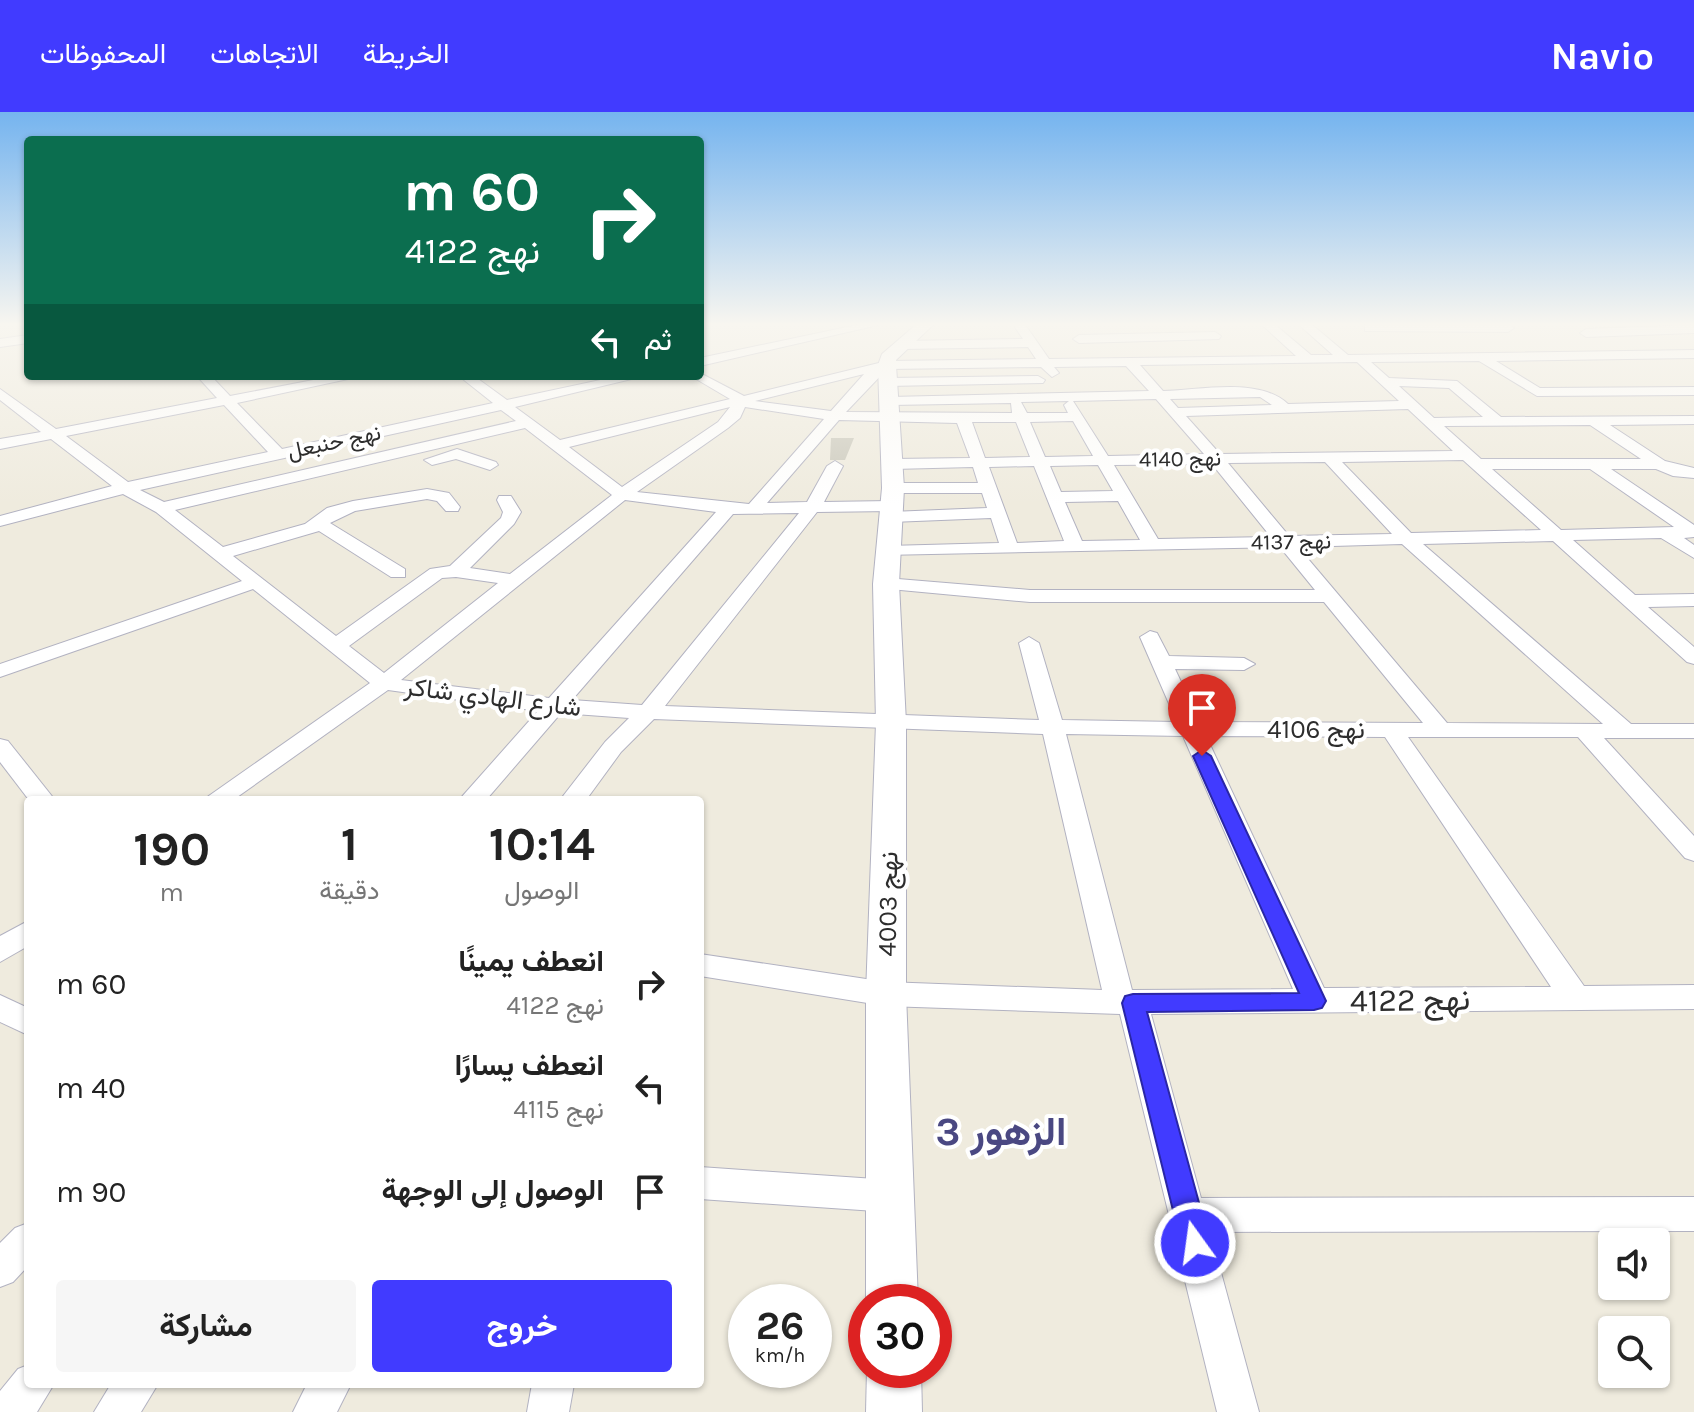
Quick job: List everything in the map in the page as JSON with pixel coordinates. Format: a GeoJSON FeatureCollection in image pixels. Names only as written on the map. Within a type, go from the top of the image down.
{"type":"FeatureCollection","features":[{"type":"Feature","properties":{"kind":"street"},"geometry":{"type":"LineString","coordinates":[[212,384],[278,454]]}},
{"type":"Feature","properties":{"kind":"street"},"geometry":{"type":"LineString","coordinates":[[0,444],[315,384]]}},
{"type":"Feature","properties":{"kind":"street"},"geometry":{"type":"LineString","coordinates":[[476,384],[622,495],[728,509],[812,508],[890,529],[1030,596],[1330,596]]}},
{"type":"Feature","properties":{"kind":"street","name":"نهج حنبعل"},"geometry":{"type":"LineString","coordinates":[[0,521],[125,488],[602,384]]}},
{"type":"Feature","properties":{"kind":"street"},"geometry":{"type":"LineString","coordinates":[[711,384],[742,402],[761,407],[836,416],[887,387],[1014,399],[1264,393],[1286,410]]}},
{"type":"Feature","properties":{"kind":"street"},"geometry":{"type":"LineString","coordinates":[[555,446],[742,402],[910,384]]}},
{"type":"Feature","properties":{"kind":"street"},"geometry":{"type":"LineString","coordinates":[[752,510],[836,416],[887,387],[967,384]]}},
{"type":"Feature","properties":{"kind":"street"},"geometry":{"type":"LineString","coordinates":[[1058,384],[1152,545]]}},
{"type":"Feature","properties":{"kind":"street"},"geometry":{"type":"LineString","coordinates":[[1148,384],[1216,459],[1439,728]]}},
{"type":"Feature","properties":{"kind":"street"},"geometry":{"type":"LineString","coordinates":[[1388,384],[1694,658]]}},
{"type":"Feature","properties":{"kind":"street"},"geometry":{"type":"LineString","coordinates":[[1441,384],[1452,384],[1498,422]]}},
{"type":"Feature","properties":{"kind":"street"},"geometry":{"type":"LineString","coordinates":[[1524,384],[1537,392],[1694,391]]}},
{"type":"Feature","properties":{"kind":"street"},"geometry":{"type":"LineString","coordinates":[[887,387],[963,418],[1077,417]]}},
{"type":"Feature","properties":{"kind":"street","name":"نهج 4003"},"geometry":{"type":"LineString","coordinates":[[887,387],[893,464],[886,654],[891,723],[886,994],[892,1284]]}},
{"type":"Feature","properties":{"kind":"street","name":"شارع الهادي شاكر"},"geometry":{"type":"LineString","coordinates":[[2,397],[125,488],[169,514],[384,683],[475,699],[553,708],[891,723]]}},
{"type":"Feature","properties":{"kind":"street"},"geometry":{"type":"LineString","coordinates":[[1014,399],[1036,459],[1075,546]]}},
{"type":"Feature","properties":{"kind":"street"},"geometry":{"type":"LineString","coordinates":[[222,796],[384,683],[622,495],[723,425],[735,415],[742,402]]}},
{"type":"Feature","properties":{"kind":"street"},"geometry":{"type":"LineString","coordinates":[[1172,412],[1412,405]]}},
{"type":"Feature","properties":{"kind":"street"},"geometry":{"type":"LineString","coordinates":[[963,418],[1010,548]]}},
{"type":"Feature","properties":{"kind":"street"},"geometry":{"type":"LineString","coordinates":[[1592,420],[1659,464]]}},
{"type":"Feature","properties":{"kind":"street"},"geometry":{"type":"LineString","coordinates":[[1432,422],[1694,420]]}},
{"type":"Feature","properties":{"kind":"street"},"geometry":{"type":"LineString","coordinates":[[169,514],[526,423]]}},
{"type":"Feature","properties":{"kind":"street"},"geometry":{"type":"LineString","coordinates":[[169,514],[457,454],[490,465]]}},
{"type":"Feature","properties":{"kind":"street"},"geometry":{"type":"LineString","coordinates":[[1329,457],[1407,539],[1624,730]]}},
{"type":"Feature","properties":{"kind":"street","name":"نهج 4140"},"geometry":{"type":"LineString","coordinates":[[893,464],[1036,459],[1101,461],[1329,457],[1659,464],[1673,471],[1694,473]]}},
{"type":"Feature","properties":{"kind":"street"},"geometry":{"type":"LineString","coordinates":[[1592,463],[1693,532]]}},
{"type":"Feature","properties":{"kind":"street"},"geometry":{"type":"LineString","coordinates":[[576,796],[613,747],[649,711],[812,508],[835,466]]}},
{"type":"Feature","properties":{"kind":"street"},"geometry":{"type":"LineString","coordinates":[[890,529],[986,488]]}},
{"type":"Feature","properties":{"kind":"street"},"geometry":{"type":"LineString","coordinates":[[219,554],[320,524],[341,509],[418,494],[437,494],[452,507]]}},
{"type":"Feature","properties":{"kind":"street"},"geometry":{"type":"LineString","coordinates":[[1054,497],[1123,496]]}},
{"type":"Feature","properties":{"kind":"street"},"geometry":{"type":"LineString","coordinates":[[456,571],[508,520],[512,512],[505,500]]}},
{"type":"Feature","properties":{"kind":"street"},"geometry":{"type":"LineString","coordinates":[[476,796],[728,509]]}},
{"type":"Feature","properties":{"kind":"street"},"geometry":{"type":"LineString","coordinates":[[890,529],[996,513]]}},
{"type":"Feature","properties":{"kind":"street"},"geometry":{"type":"LineString","coordinates":[[320,524],[398,573]]}},
{"type":"Feature","properties":{"kind":"street","name":"نهج 4137"},"geometry":{"type":"LineString","coordinates":[[890,529],[1010,548],[1693,532]]}},
{"type":"Feature","properties":{"kind":"street"},"geometry":{"type":"LineString","coordinates":[[1664,532],[1694,553]]}},
{"type":"Feature","properties":{"kind":"street"},"geometry":{"type":"LineString","coordinates":[[336,645],[426,578],[456,571],[513,580]]}},
{"type":"Feature","properties":{"kind":"street"},"geometry":{"type":"LineString","coordinates":[[0,671],[253,583]]}},
{"type":"Feature","properties":{"kind":"street"},"geometry":{"type":"LineString","coordinates":[[1630,601],[1694,600]]}},
{"type":"Feature","properties":{"kind":"street"},"geometry":{"type":"LineString","coordinates":[[1150,637],[1314,1001]]}},
{"type":"Feature","properties":{"kind":"street"},"geometry":{"type":"LineString","coordinates":[[1029,643],[1126,1003],[1188,1215],[1238,1412]]}},
{"type":"Feature","properties":{"kind":"street"},"geometry":{"type":"LineString","coordinates":[[1161,662],[1244,664]]}},
{"type":"Feature","properties":{"kind":"street","name":"نهج 4106"},"geometry":{"type":"LineString","coordinates":[[891,723],[1053,728],[1694,731]]}},
{"type":"Feature","properties":{"kind":"street"},"geometry":{"type":"LineString","coordinates":[[1391,729],[1576,999]]}},
{"type":"Feature","properties":{"kind":"street"},"geometry":{"type":"LineString","coordinates":[[1584,730],[1694,852]]}},
{"type":"Feature","properties":{"kind":"street"},"geometry":{"type":"LineString","coordinates":[[0,746],[39,796]]}},
{"type":"Feature","properties":{"kind":"street"},"geometry":{"type":"LineString","coordinates":[[0,951],[24,934]]}},
{"type":"Feature","properties":{"kind":"street","name":"نهج 4122"},"geometry":{"type":"LineString","coordinates":[[704,966],[886,994],[1126,1003],[1694,997]]}},
{"type":"Feature","properties":{"kind":"street"},"geometry":{"type":"LineString","coordinates":[[0,1007],[24,1021]]}},
{"type":"Feature","properties":{"kind":"street"},"geometry":{"type":"LineString","coordinates":[[704,1183],[890,1196]]}},
{"type":"Feature","properties":{"kind":"street"},"geometry":{"type":"LineString","coordinates":[[1188,1215],[1694,1214]]}},
{"type":"Feature","properties":{"kind":"street"},"geometry":{"type":"LineString","coordinates":[[0,1269],[24,1244]]}},
{"type":"Feature","properties":{"kind":"street"},"geometry":{"type":"LineString","coordinates":[[10,1412],[30,1388]]}},
{"type":"Feature","properties":{"kind":"street"},"geometry":{"type":"LineString","coordinates":[[115,1412],[134,1388]]}},
{"type":"Feature","properties":{"kind":"street"},"geometry":{"type":"LineString","coordinates":[[314,1412],[328,1388]]}},
{"type":"Feature","properties":{"kind":"street"},"geometry":{"type":"LineString","coordinates":[[548,1412],[552,1388]]}},
{"type":"Feature","properties":{"kind":"street"},"geometry":{"type":"LineString","coordinates":[[894,1388],[894,1412]]}},
{"type":"Feature","properties":{"kind":"building"},"geometry":{"type":"Polygon","coordinates":[[[831,438],[854,438],[845,460],[830,460],[831,438]]]}},
{"type":"Feature","properties":{"kind":"district","name":"الزهور 3"},"geometry":{"type":"Point","coordinates":[1001,1131]}},
{"type":"Feature","properties":{"kind":"route"},"geometry":{"type":"LineString","coordinates":[[1195,1243],[1133,1003],[1314,1001],[1202,756]]}}]}
